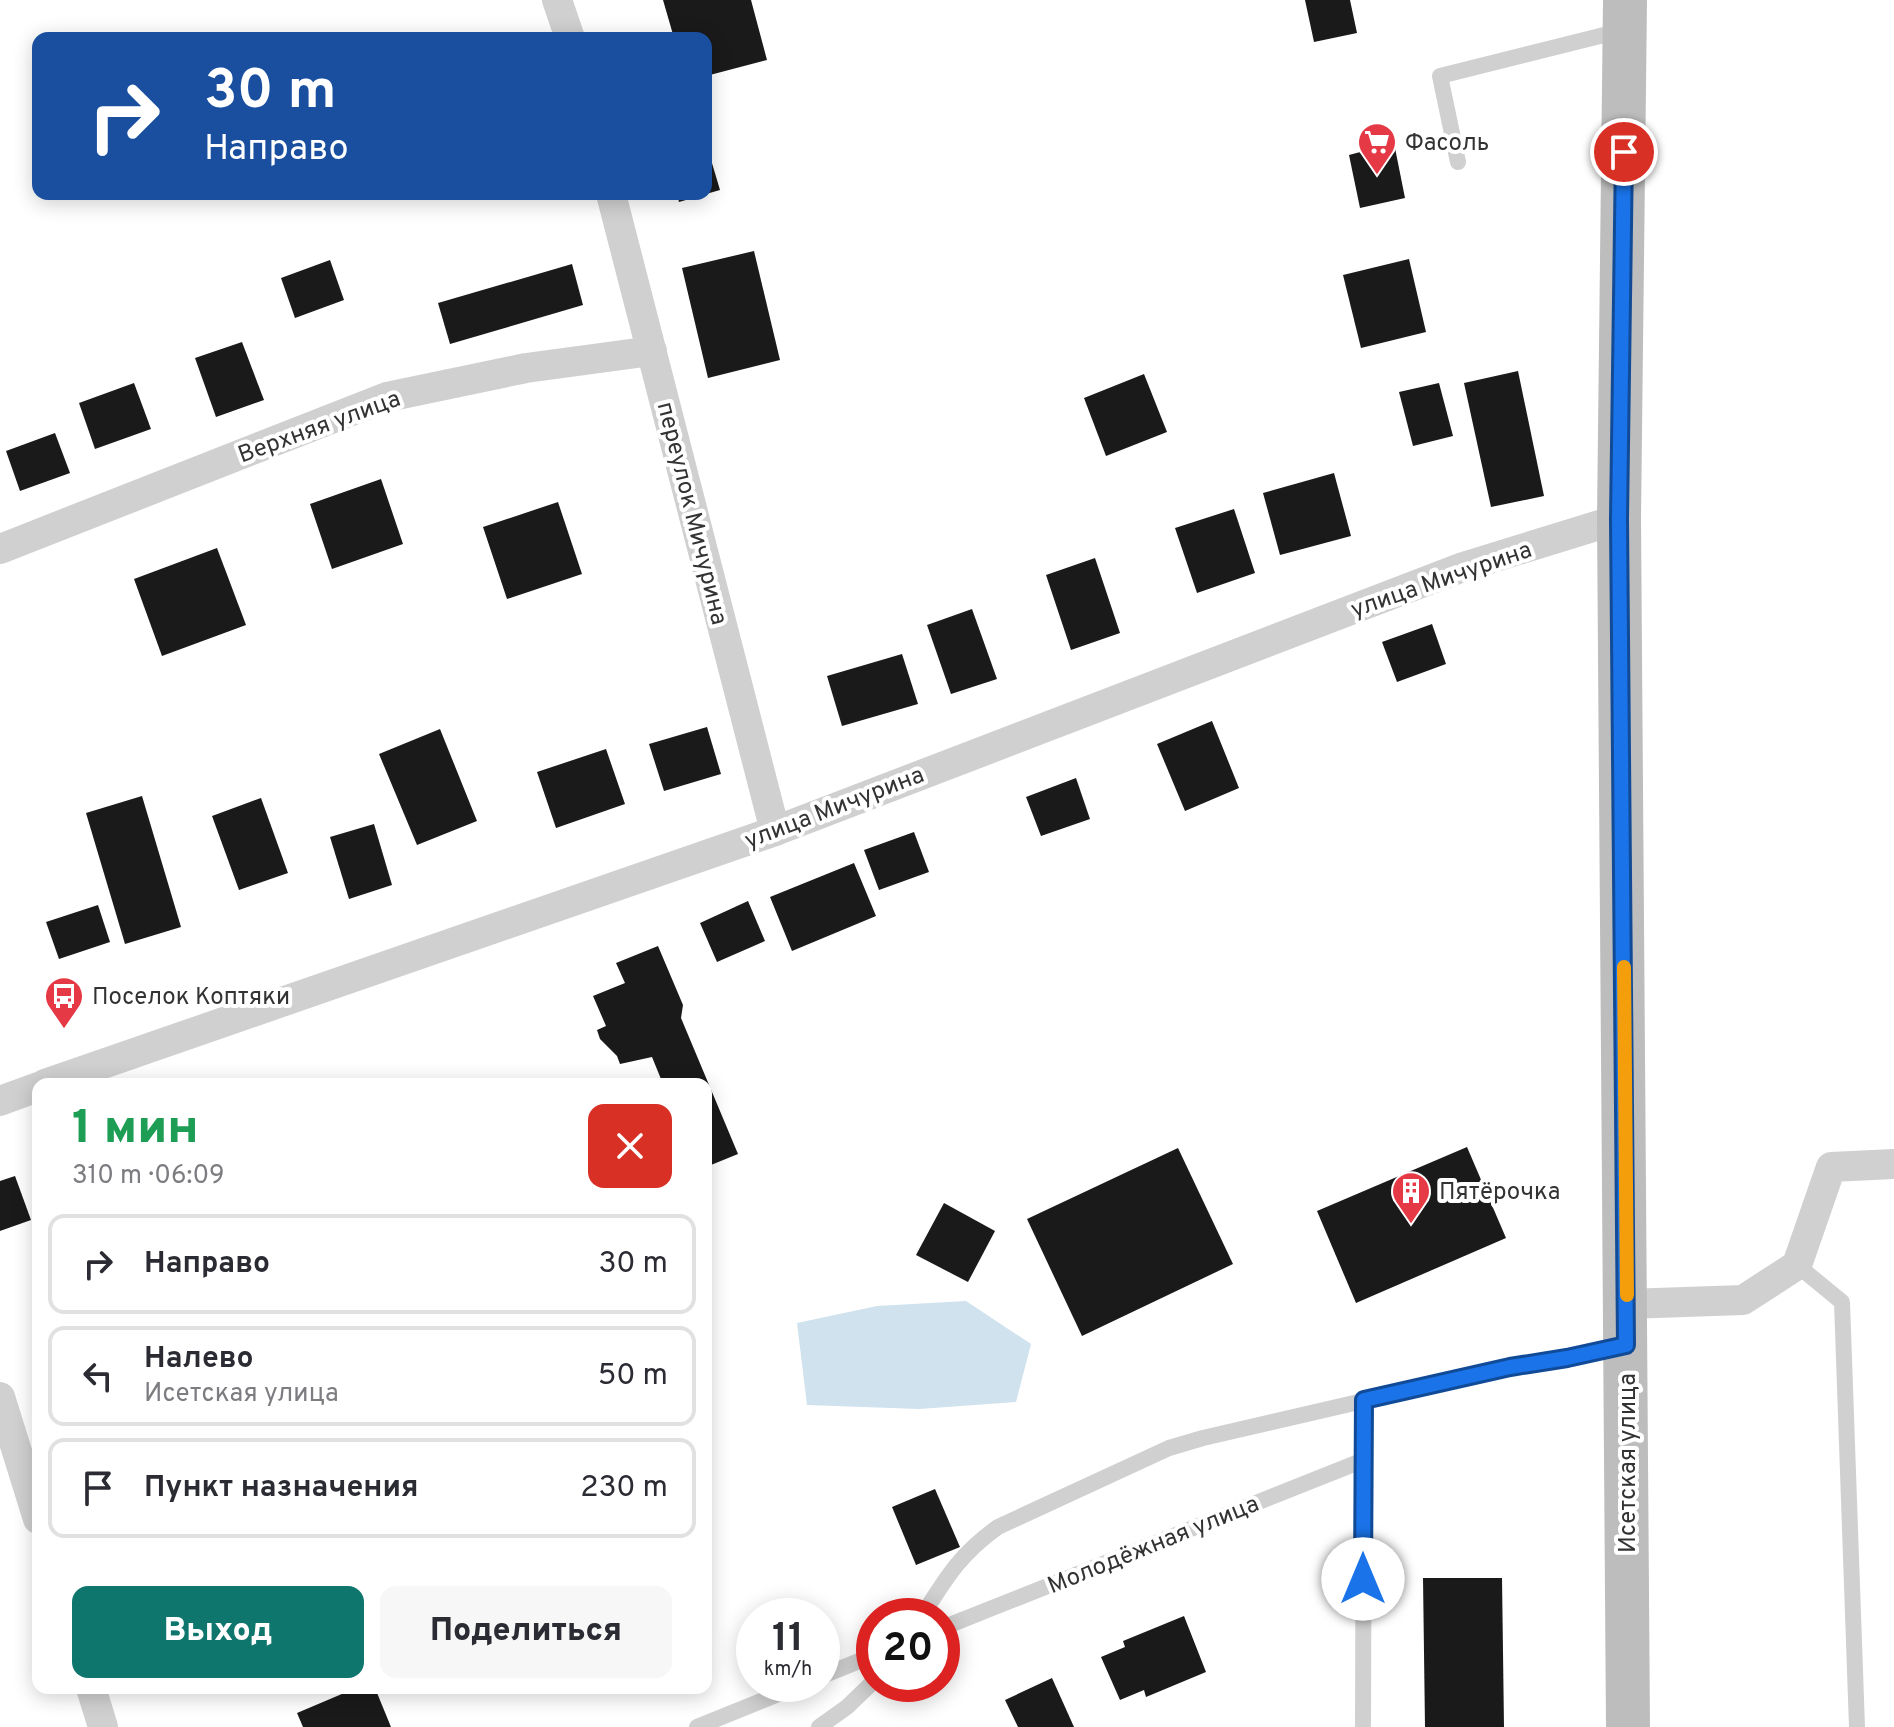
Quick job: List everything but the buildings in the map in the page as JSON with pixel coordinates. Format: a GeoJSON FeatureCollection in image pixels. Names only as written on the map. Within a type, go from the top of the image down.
{"type":"FeatureCollection","features":[{"type":"Feature","properties":{"kind":"main road","name":"Исетская улица"},"geometry":{"type":"LineString","coordinates":[[1625,15],[1619,519],[1628,1727]]}},
{"type":"Feature","properties":{"kind":"street"},"geometry":{"type":"LineString","coordinates":[[557,0],[568,32]]}},
{"type":"Feature","properties":{"kind":"street","name":"переулок Мичурина"},"geometry":{"type":"LineString","coordinates":[[613,200],[775,831]]}},
{"type":"Feature","properties":{"kind":"street","name":"Верхняя улица"},"geometry":{"type":"LineString","coordinates":[[0,549],[387,397],[526,368],[652,351]]}},
{"type":"Feature","properties":{"kind":"street","name":"улица Мичурина"},"geometry":{"type":"LineString","coordinates":[[62,1078],[775,831],[1463,567],[1619,519]]}},
{"type":"Feature","properties":{"kind":"street"},"geometry":{"type":"LineString","coordinates":[[0,1101],[32,1089]]}},
{"type":"Feature","properties":{"kind":"street"},"geometry":{"type":"LineString","coordinates":[[1626,1325],[1743,1300],[1797,1265],[1831,1167],[1894,1164]]}},
{"type":"Feature","properties":{"kind":"street"},"geometry":{"type":"LineString","coordinates":[[0,1397],[32,1500]]}},
{"type":"Feature","properties":{"kind":"street"},"geometry":{"type":"LineString","coordinates":[[93,1694],[103,1727]]}},
{"type":"Feature","properties":{"kind":"lane"},"geometry":{"type":"LineString","coordinates":[[1458,162],[1440,76],[1625,15]]}},
{"type":"Feature","properties":{"kind":"lane"},"geometry":{"type":"LineString","coordinates":[[1797,1265],[1842,1302],[1857,1727]]}},
{"type":"Feature","properties":{"kind":"lane"},"geometry":{"type":"LineString","coordinates":[[933,1598],[955,1564],[973,1545],[998,1527],[1169,1448],[1232,1430],[1364,1400],[1510,1367],[1567,1358],[1626,1325]]}},
{"type":"Feature","properties":{"kind":"lane"},"geometry":{"type":"LineString","coordinates":[[1363,1727],[1364,1400]]}},
{"type":"Feature","properties":{"kind":"lane","name":"Молодёжная улица"},"geometry":{"type":"LineString","coordinates":[[960,1621],[1364,1460]]}},
{"type":"Feature","properties":{"kind":"lane"},"geometry":{"type":"LineString","coordinates":[[819,1727],[856,1698]]}},
{"type":"Feature","properties":{"kind":"lane"},"geometry":{"type":"LineString","coordinates":[[697,1727],[759,1702]]}},
{"type":"Feature","properties":{"kind":"water"},"geometry":{"type":"Polygon","coordinates":[[[966,1301],[1031,1344],[1016,1402],[919,1409],[807,1405],[797,1323],[877,1306],[966,1301]]]}},
{"type":"Feature","properties":{"kind":"slow traffic"},"geometry":{"type":"LineString","coordinates":[[1624,967],[1627,1295]]}},
{"type":"Feature","properties":{"kind":"place","name":"Фасоль"},"geometry":{"type":"Point","coordinates":[1377,176]}},
{"type":"Feature","properties":{"kind":"place","name":"Поселок Коптяки"},"geometry":{"type":"Point","coordinates":[64,1030]}},
{"type":"Feature","properties":{"kind":"place","name":"Пятёрочка"},"geometry":{"type":"Point","coordinates":[1411,1225]}},
{"type":"Feature","properties":{"kind":"route"},"geometry":{"type":"LineString","coordinates":[[1363,1579],[1364,1400],[1626,1345],[1619,519],[1624,152]]}}]}
